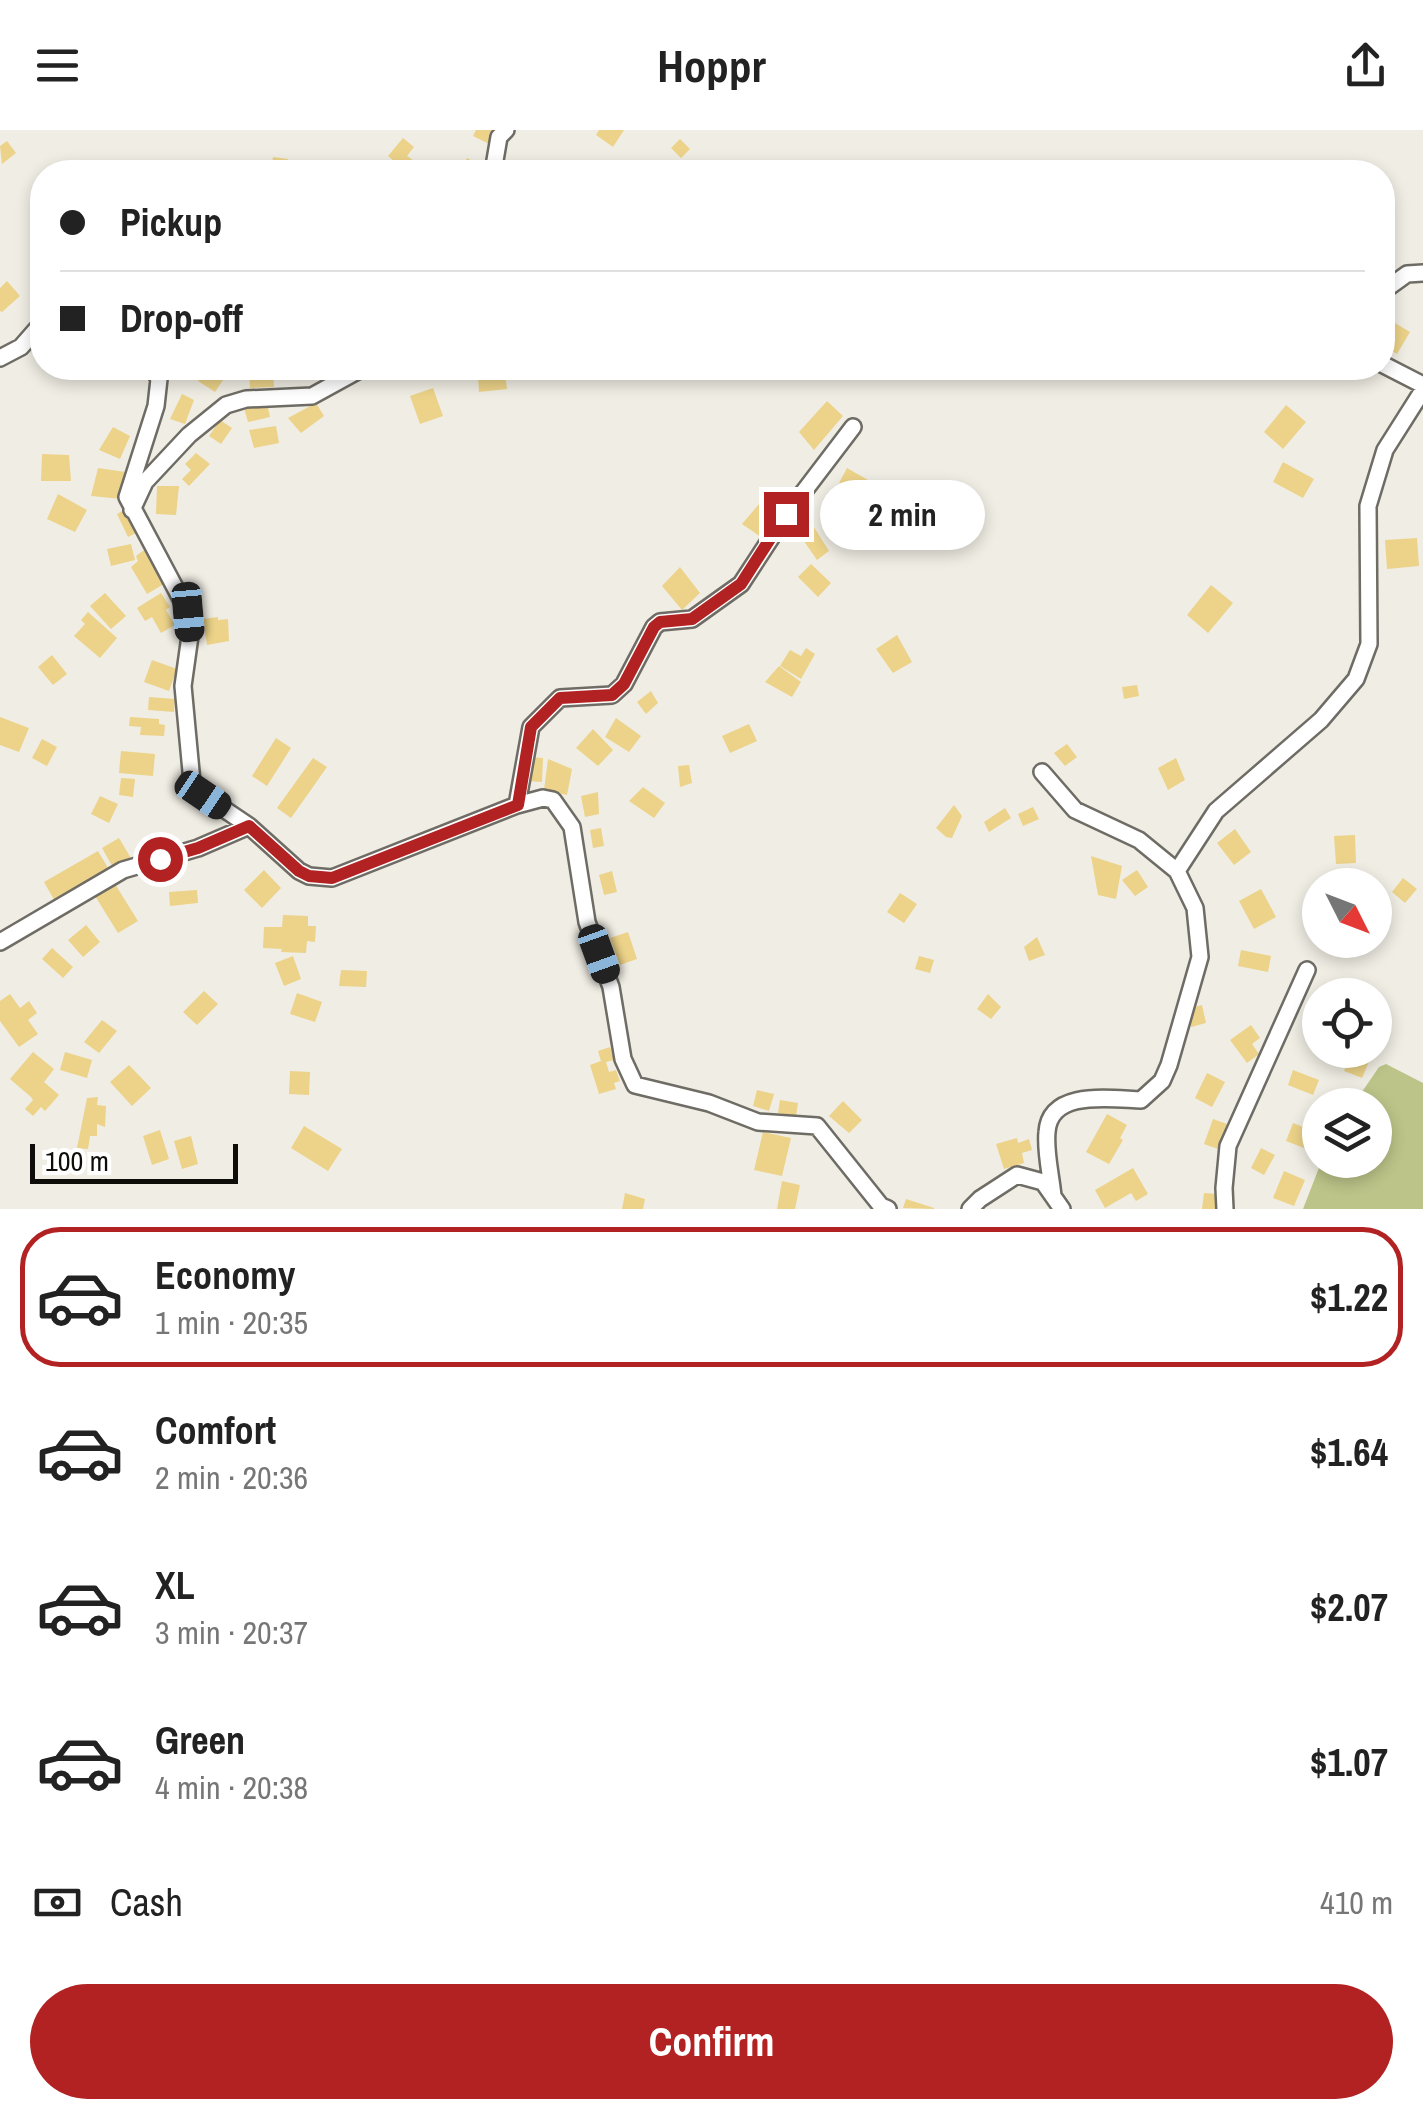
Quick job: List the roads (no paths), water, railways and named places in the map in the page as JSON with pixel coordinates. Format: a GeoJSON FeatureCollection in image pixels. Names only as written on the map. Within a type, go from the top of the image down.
{"type":"FeatureCollection","features":[{"type":"Feature","properties":{"kind":"street"},"geometry":{"type":"LineString","coordinates":[[495,160],[499,137],[506,130]]}},
{"type":"Feature","properties":{"kind":"street"},"geometry":{"type":"LineString","coordinates":[[1395,283],[1407,274],[1423,273]]}},
{"type":"Feature","properties":{"kind":"street"},"geometry":{"type":"LineString","coordinates":[[0,358],[30,337]]}},
{"type":"Feature","properties":{"kind":"street"},"geometry":{"type":"LineString","coordinates":[[1177,872],[1216,811],[1321,720],[1356,678],[1369,644],[1368,506],[1385,450],[1423,387],[1395,371]]}},
{"type":"Feature","properties":{"kind":"street"},"geometry":{"type":"LineString","coordinates":[[159,380],[156,406],[127,498],[188,612],[190,636],[184,686],[192,782],[203,795],[249,826],[299,871],[332,878],[518,805],[543,798],[553,800],[572,827],[587,922],[611,987],[623,1059],[635,1085],[710,1103],[758,1122],[817,1126],[888,1209]]}},
{"type":"Feature","properties":{"kind":"street"},"geometry":{"type":"LineString","coordinates":[[132,510],[145,482],[188,435],[226,405],[246,399],[312,396],[342,380]]}},
{"type":"Feature","properties":{"kind":"street"},"geometry":{"type":"LineString","coordinates":[[518,805],[531,727],[560,698],[612,695],[624,684],[654,627],[660,622],[692,619],[741,584],[786,514],[853,427]]}},
{"type":"Feature","properties":{"kind":"street"},"geometry":{"type":"LineString","coordinates":[[1042,772],[1075,810],[1139,840],[1177,872],[1195,908],[1200,956],[1162,1081],[1140,1100],[1076,1100],[1058,1108],[1046,1129],[1057,1202]]}},
{"type":"Feature","properties":{"kind":"street"},"geometry":{"type":"LineString","coordinates":[[0,942],[123,870],[198,848],[249,826]]}},
{"type":"Feature","properties":{"kind":"street"},"geometry":{"type":"LineString","coordinates":[[1225,1209],[1228,1146],[1307,970]]}},
{"type":"Feature","properties":{"kind":"street"},"geometry":{"type":"LineString","coordinates":[[970,1209],[1017,1175],[1043,1182],[1057,1202]]}}]}
